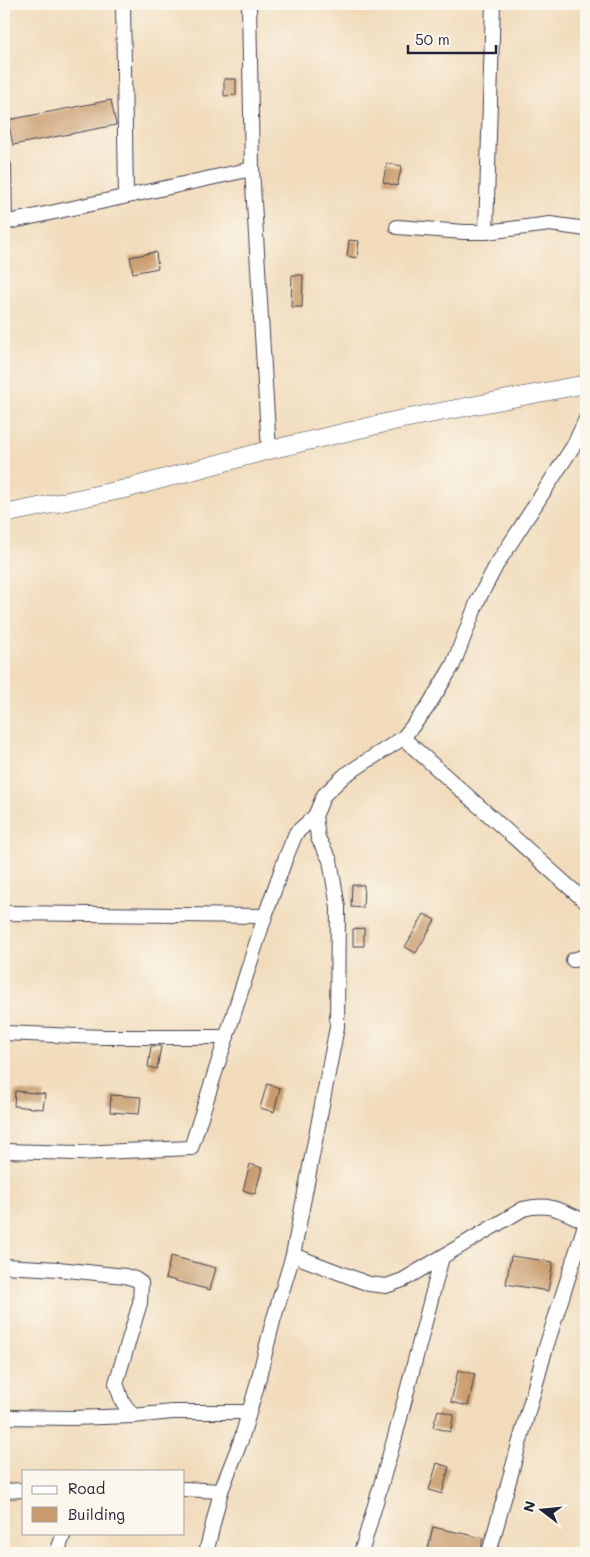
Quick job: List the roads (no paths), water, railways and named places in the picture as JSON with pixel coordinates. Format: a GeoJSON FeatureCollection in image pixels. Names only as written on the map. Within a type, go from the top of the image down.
{"type":"FeatureCollection","features":[{"type":"Feature","properties":{"kind":"main road"},"geometry":{"type":"LineString","coordinates":[[4,514],[126,488],[269,450],[398,420],[586,384]]}},
{"type":"Feature","properties":{"kind":"street"},"geometry":{"type":"LineString","coordinates":[[124,4],[126,196]]}},
{"type":"Feature","properties":{"kind":"street"},"geometry":{"type":"LineString","coordinates":[[249,4],[252,168],[269,450]]}},
{"type":"Feature","properties":{"kind":"street"},"geometry":{"type":"LineString","coordinates":[[486,232],[493,4]]}},
{"type":"Feature","properties":{"kind":"street"},"geometry":{"type":"LineString","coordinates":[[4,166],[4,223],[252,168]]}},
{"type":"Feature","properties":{"kind":"street"},"geometry":{"type":"LineString","coordinates":[[397,227],[486,232],[550,224],[586,229]]}},
{"type":"Feature","properties":{"kind":"street"},"geometry":{"type":"LineString","coordinates":[[4,1152],[79,1154],[191,1148],[265,916],[296,833],[314,816],[324,795],[345,775],[403,738],[427,708],[454,665],[478,600],[497,564],[574,445],[586,419]]}},
{"type":"Feature","properties":{"kind":"street"},"geometry":{"type":"LineString","coordinates":[[403,738],[586,902]]}},
{"type":"Feature","properties":{"kind":"street"},"geometry":{"type":"LineString","coordinates":[[206,1553],[221,1490],[241,1440],[293,1255],[337,1027],[338,907],[330,860],[318,838],[314,816]]}},
{"type":"Feature","properties":{"kind":"street"},"geometry":{"type":"LineString","coordinates":[[4,913],[265,916]]}},
{"type":"Feature","properties":{"kind":"street"},"geometry":{"type":"LineString","coordinates":[[572,960],[586,956]]}},
{"type":"Feature","properties":{"kind":"street"},"geometry":{"type":"LineString","coordinates":[[4,1033],[102,1037],[227,1037]]}},
{"type":"Feature","properties":{"kind":"street"},"geometry":{"type":"LineString","coordinates":[[293,1255],[369,1284],[386,1286],[403,1280],[523,1209],[538,1205],[553,1207],[586,1222],[546,1347],[489,1553]]}},
{"type":"Feature","properties":{"kind":"street"},"geometry":{"type":"LineString","coordinates":[[360,1553],[395,1436],[442,1257]]}},
{"type":"Feature","properties":{"kind":"street"},"geometry":{"type":"LineString","coordinates":[[4,1266],[125,1276],[141,1283],[140,1303],[116,1383],[122,1401],[133,1416]]}},
{"type":"Feature","properties":{"kind":"street"},"geometry":{"type":"LineString","coordinates":[[4,1416],[72,1418],[133,1416],[172,1412],[249,1412]]}},
{"type":"Feature","properties":{"kind":"street"},"geometry":{"type":"LineString","coordinates":[[4,1490],[22,1490]]}},
{"type":"Feature","properties":{"kind":"street"},"geometry":{"type":"LineString","coordinates":[[185,1490],[221,1490]]}},
{"type":"Feature","properties":{"kind":"street"},"geometry":{"type":"LineString","coordinates":[[57,1553],[64,1534]]}}]}
